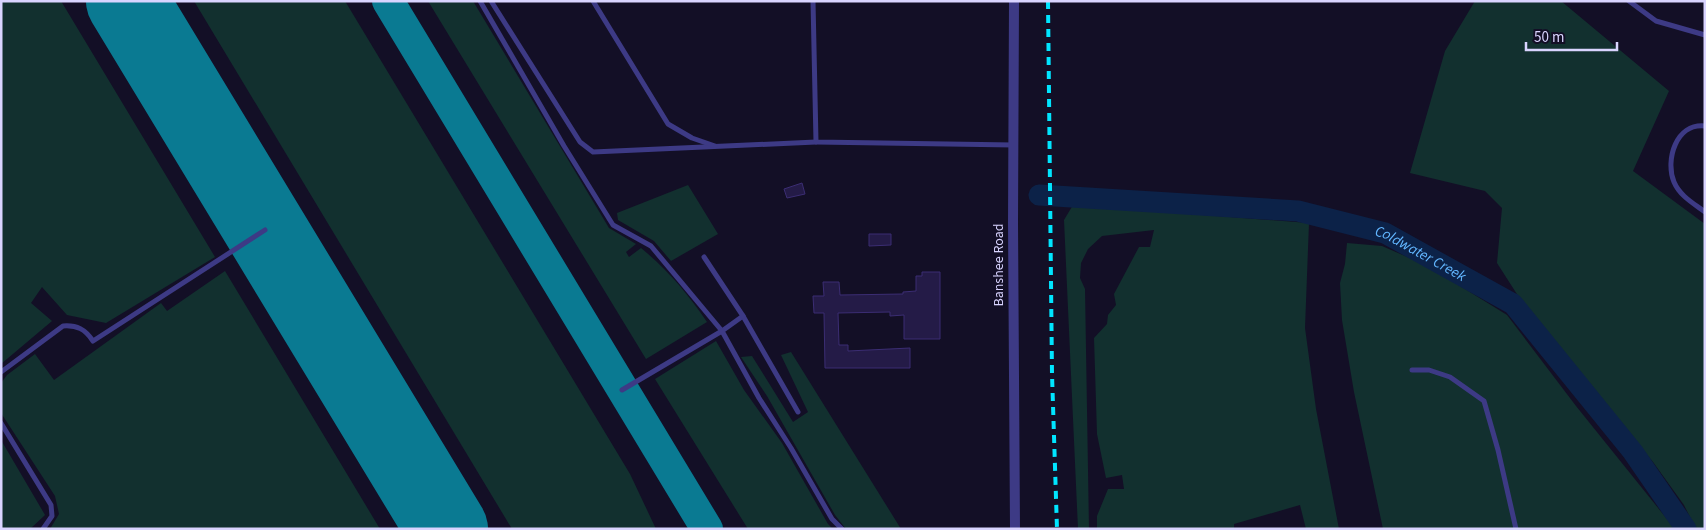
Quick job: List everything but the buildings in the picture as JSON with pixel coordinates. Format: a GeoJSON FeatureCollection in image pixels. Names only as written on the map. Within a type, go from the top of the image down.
{"type":"FeatureCollection","features":[{"type":"Feature","properties":{"kind":"street","name":"Banshee Road"},"geometry":{"type":"LineString","coordinates":[[1014,1],[1015,529]]}},
{"type":"Feature","properties":{"kind":"lane"},"geometry":{"type":"LineString","coordinates":[[480,1],[564,146],[613,224],[651,246],[722,331],[759,398],[791,448],[832,519],[842,529]]}},
{"type":"Feature","properties":{"kind":"lane"},"geometry":{"type":"LineString","coordinates":[[491,1],[580,142],[593,152],[718,148],[816,142],[1014,145]]}},
{"type":"Feature","properties":{"kind":"lane"},"geometry":{"type":"LineString","coordinates":[[593,1],[668,124],[692,138],[718,148]]}},
{"type":"Feature","properties":{"kind":"lane"},"geometry":{"type":"LineString","coordinates":[[813,1],[816,142]]}},
{"type":"Feature","properties":{"kind":"lane"},"geometry":{"type":"LineString","coordinates":[[1629,1],[1656,21],[1705,34]]}},
{"type":"Feature","properties":{"kind":"lane"},"geometry":{"type":"LineString","coordinates":[[1705,126],[1688,130],[1679,138],[1672,151],[1671,170],[1681,194],[1705,212]]}},
{"type":"Feature","properties":{"kind":"lane"},"geometry":{"type":"LineString","coordinates":[[1,372],[63,326],[81,329],[93,340],[265,230]]}},
{"type":"Feature","properties":{"kind":"lane"},"geometry":{"type":"LineString","coordinates":[[704,257],[743,316],[798,412]]}},
{"type":"Feature","properties":{"kind":"lane"},"geometry":{"type":"LineString","coordinates":[[622,390],[722,331],[743,316]]}},
{"type":"Feature","properties":{"kind":"lane"},"geometry":{"type":"LineString","coordinates":[[1412,370],[1429,370],[1450,377],[1484,401],[1498,450],[1516,529]]}},
{"type":"Feature","properties":{"kind":"lane"},"geometry":{"type":"LineString","coordinates":[[1,423],[51,505],[52,516],[43,529]]}},
{"type":"Feature","properties":{"kind":"green space"},"geometry":{"type":"Polygon","coordinates":[[[1,1],[61,1],[215,257],[106,323],[67,315],[42,287],[31,303],[52,321],[1,364],[1,1]]]}},
{"type":"Feature","properties":{"kind":"green space"},"geometry":{"type":"Polygon","coordinates":[[[194,1],[345,1],[630,474],[656,529],[512,529],[194,1]]]}},
{"type":"Feature","properties":{"kind":"green space"},"geometry":{"type":"Polygon","coordinates":[[[428,1],[473,1],[609,228],[636,244],[626,252],[629,257],[641,248],[677,283],[707,322],[646,359],[428,1]]]}},
{"type":"Feature","properties":{"kind":"green space"},"geometry":{"type":"Polygon","coordinates":[[[1475,1],[1561,1],[1669,91],[1633,171],[1705,224],[1705,529],[1696,529],[1684,505],[1653,462],[1583,380],[1522,302],[1497,263],[1502,208],[1485,191],[1410,173],[1445,51],[1475,1]]]}},
{"type":"Feature","properties":{"kind":"green space"},"geometry":{"type":"Polygon","coordinates":[[[688,185],[718,234],[671,261],[654,241],[618,220],[617,213],[688,185]]]}},
{"type":"Feature","properties":{"kind":"green space"},"geometry":{"type":"Polygon","coordinates":[[[1073,205],[1309,223],[1305,328],[1316,409],[1339,529],[1306,529],[1300,505],[1234,524],[1234,529],[1097,529],[1097,516],[1108,489],[1124,489],[1122,475],[1106,478],[1097,434],[1094,338],[1107,324],[1108,315],[1116,305],[1114,294],[1139,247],[1150,247],[1154,230],[1102,236],[1088,249],[1081,263],[1080,278],[1085,289],[1089,529],[1078,529],[1064,220],[1073,205]]]}},
{"type":"Feature","properties":{"kind":"green space"},"geometry":{"type":"Polygon","coordinates":[[[1347,243],[1382,246],[1428,266],[1507,315],[1576,406],[1675,529],[1383,529],[1354,392],[1342,320],[1340,283],[1345,264],[1347,243]]]}},
{"type":"Feature","properties":{"kind":"green space"},"geometry":{"type":"Polygon","coordinates":[[[225,271],[380,529],[50,529],[59,514],[55,496],[1,413],[1,383],[7,375],[35,354],[54,380],[161,303],[167,311],[225,271]]]}},
{"type":"Feature","properties":{"kind":"green space"},"geometry":{"type":"Polygon","coordinates":[[[716,341],[744,390],[782,443],[828,524],[833,529],[748,529],[655,379],[716,341]]]}},
{"type":"Feature","properties":{"kind":"green space"},"geometry":{"type":"Polygon","coordinates":[[[791,352],[901,529],[846,529],[835,515],[767,396],[741,357],[752,356],[793,422],[808,412],[781,355],[791,352]]]}},
{"type":"Feature","properties":{"kind":"green space"},"geometry":{"type":"Polygon","coordinates":[[[1,440],[45,515],[30,529],[1,529],[1,440]]]}},
{"type":"Feature","properties":{"kind":"waterway","name":"Coldwater Creek"},"geometry":{"type":"LineString","coordinates":[[1039,195],[1298,211],[1385,233],[1513,304],[1633,452],[1686,529]]}},
{"type":"Feature","properties":{"kind":"taxiway"},"geometry":{"type":"LineString","coordinates":[[388,1],[707,529]]}},
{"type":"Feature","properties":{"kind":"runway"},"geometry":{"type":"LineString","coordinates":[[127,1],[447,529]]}},
{"type":"Feature","properties":{"kind":"railway"},"geometry":{"type":"LineString","coordinates":[[1048,1],[1052,374],[1057,529]]}}]}
